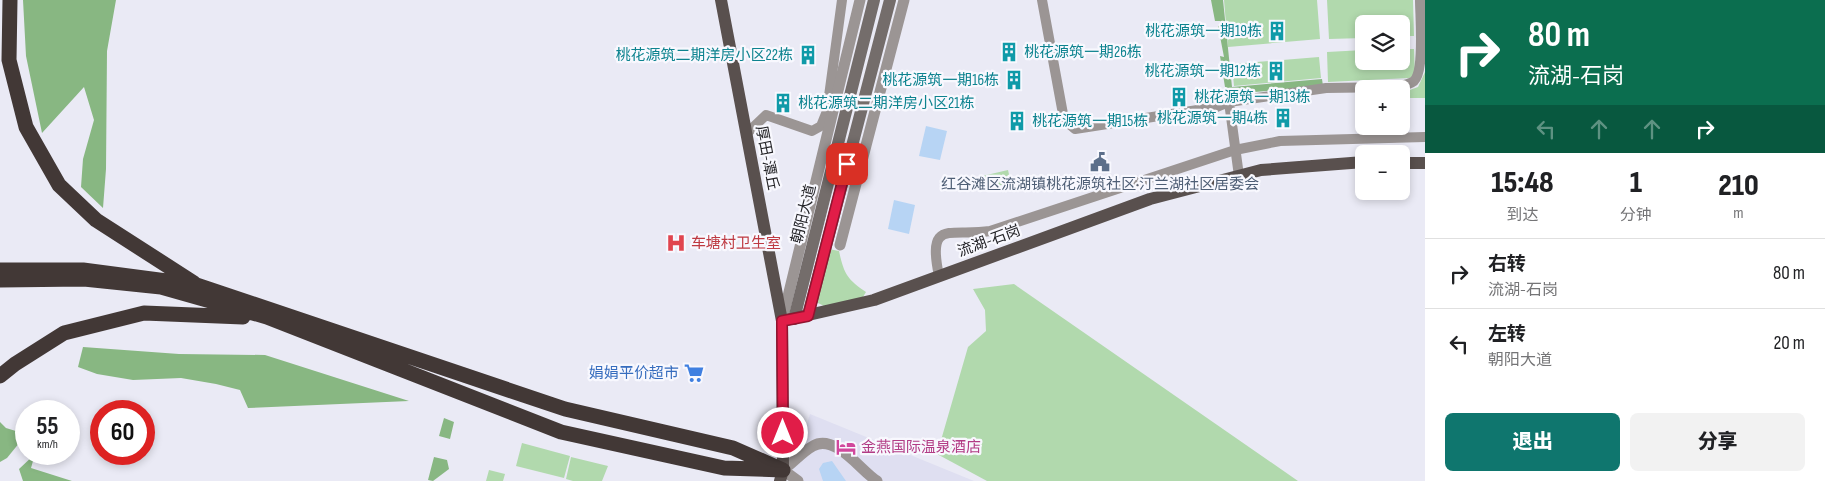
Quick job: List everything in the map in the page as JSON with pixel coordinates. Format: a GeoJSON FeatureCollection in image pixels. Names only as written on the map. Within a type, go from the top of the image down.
{"type":"FeatureCollection","features":[{"type":"Feature","properties":{"kind":"highway"},"geometry":{"type":"LineString","coordinates":[[10,0],[9,60],[26,127],[59,185],[96,220],[197,285]]}},
{"type":"Feature","properties":{"kind":"highway"},"geometry":{"type":"LineString","coordinates":[[0,270],[84,270],[197,285],[564,409],[733,448],[782,476]]}},
{"type":"Feature","properties":{"kind":"highway"},"geometry":{"type":"LineString","coordinates":[[0,280],[84,279],[161,287],[267,317],[561,432],[724,468],[782,476]]}},
{"type":"Feature","properties":{"kind":"highway"},"geometry":{"type":"LineString","coordinates":[[0,376],[15,364],[64,334],[144,313],[267,317]]}},
{"type":"Feature","properties":{"kind":"main road","name":"厚田-潭丘"},"geometry":{"type":"LineString","coordinates":[[721,0],[746,134],[788,320]]}},
{"type":"Feature","properties":{"kind":"main road","name":"朝阳大道"},"geometry":{"type":"LineString","coordinates":[[788,320],[874,0]]}},
{"type":"Feature","properties":{"kind":"main road","name":"朝阳大道"},"geometry":{"type":"LineString","coordinates":[[808,316],[890,0]]}},
{"type":"Feature","properties":{"kind":"main road","name":"流湖-石岗"},"geometry":{"type":"LineString","coordinates":[[788,320],[874,300],[1150,199],[1261,170],[1355,163]]}},
{"type":"Feature","properties":{"kind":"main road"},"geometry":{"type":"LineString","coordinates":[[1410,163],[1425,163]]}},
{"type":"Feature","properties":{"kind":"main road"},"geometry":{"type":"LineString","coordinates":[[782,476],[788,320]]}},
{"type":"Feature","properties":{"kind":"street"},"geometry":{"type":"LineString","coordinates":[[746,134],[766,116],[812,131],[821,126],[827,112],[842,0]]}},
{"type":"Feature","properties":{"kind":"street"},"geometry":{"type":"LineString","coordinates":[[788,320],[860,0]]}},
{"type":"Feature","properties":{"kind":"street"},"geometry":{"type":"LineString","coordinates":[[840,245],[904,0]]}},
{"type":"Feature","properties":{"kind":"street"},"geometry":{"type":"LineString","coordinates":[[1042,0],[1064,114],[1068,123],[1075,129],[1217,107],[1229,102],[1326,88],[1395,87],[1406,85],[1416,81],[1421,71],[1420,0]]}},
{"type":"Feature","properties":{"kind":"street"},"geometry":{"type":"LineString","coordinates":[[834,60],[860,54]]}},
{"type":"Feature","properties":{"kind":"street"},"geometry":{"type":"LineString","coordinates":[[1229,102],[1239,176]]}},
{"type":"Feature","properties":{"kind":"street"},"geometry":{"type":"LineString","coordinates":[[939,276],[935,255],[936,244],[939,238],[953,231],[978,233],[990,231],[1235,150],[1280,141],[1425,137]]}},
{"type":"Feature","properties":{"kind":"street"},"geometry":{"type":"LineString","coordinates":[[782,476],[813,446],[820,443],[840,449],[877,481]]}},
{"type":"Feature","properties":{"kind":"street"},"geometry":{"type":"LineString","coordinates":[[782,476],[816,451],[824,449],[831,450],[870,481]]}},
{"type":"Feature","properties":{"kind":"street"},"geometry":{"type":"LineString","coordinates":[[782,476],[796,481]]}},
{"type":"Feature","properties":{"kind":"shaded area","name":"金燕国际温泉酒店"},"geometry":{"type":"Polygon","coordinates":[[[810,414],[974,481],[789,481],[810,414]]]}},
{"type":"Feature","properties":{"kind":"green space"},"geometry":{"type":"Polygon","coordinates":[[[23,0],[116,0],[107,51],[106,169],[103,208],[81,187],[83,159],[94,120],[84,87],[42,133],[26,56],[23,0]]]}},
{"type":"Feature","properties":{"kind":"green space"},"geometry":{"type":"Polygon","coordinates":[[[1211,0],[1223,0],[1232,87],[1322,79],[1323,86],[1231,94],[1225,87],[1220,56],[1224,57],[1218,26],[1221,25],[1220,21],[1215,21],[1211,0]]]}},
{"type":"Feature","properties":{"kind":"green space"},"geometry":{"type":"Polygon","coordinates":[[[1224,0],[1317,0],[1320,39],[1228,47],[1224,0]]]}},
{"type":"Feature","properties":{"kind":"green space"},"geometry":{"type":"Polygon","coordinates":[[[1327,0],[1413,0],[1414,36],[1410,36],[1410,15],[1355,15],[1355,38],[1329,39],[1327,0]]]}},
{"type":"Feature","properties":{"kind":"green space"},"geometry":{"type":"Polygon","coordinates":[[[1410,49],[1414,49],[1415,76],[1409,78],[1328,82],[1327,52],[1355,50],[1355,70],[1410,70],[1410,49]]]}},
{"type":"Feature","properties":{"kind":"green space","name":"桃花源筑一期12栋"},"geometry":{"type":"Polygon","coordinates":[[[1319,57],[1321,78],[1234,86],[1232,64],[1319,57]]]}},
{"type":"Feature","properties":{"kind":"green space"},"geometry":{"type":"Polygon","coordinates":[[[1425,72],[1425,98],[1410,98],[1410,90],[1418,87],[1425,72]]]}},
{"type":"Feature","properties":{"kind":"green space"},"geometry":{"type":"Polygon","coordinates":[[[1008,170],[1011,183],[992,187],[976,183],[978,177],[1008,170]]]}},
{"type":"Feature","properties":{"kind":"green space"},"geometry":{"type":"Polygon","coordinates":[[[829,249],[839,251],[847,275],[866,292],[863,297],[826,307],[816,302],[829,249]]]}},
{"type":"Feature","properties":{"kind":"green space"},"geometry":{"type":"Polygon","coordinates":[[[1014,284],[1298,481],[987,481],[937,454],[968,347],[986,331],[985,310],[973,289],[1014,284]]]}},
{"type":"Feature","properties":{"kind":"green space"},"geometry":{"type":"Polygon","coordinates":[[[83,347],[179,354],[265,355],[409,401],[248,408],[240,390],[216,384],[181,378],[133,380],[97,374],[78,367],[83,347]]]}},
{"type":"Feature","properties":{"kind":"green space"},"geometry":{"type":"Polygon","coordinates":[[[444,418],[454,422],[450,439],[439,436],[444,418]]]}},
{"type":"Feature","properties":{"kind":"green space"},"geometry":{"type":"Polygon","coordinates":[[[0,422],[6,428],[15,431],[15,448],[7,458],[0,462],[0,422]]]}},
{"type":"Feature","properties":{"kind":"green space"},"geometry":{"type":"Polygon","coordinates":[[[522,443],[570,456],[564,478],[516,466],[522,443]]]}},
{"type":"Feature","properties":{"kind":"green space"},"geometry":{"type":"Polygon","coordinates":[[[434,457],[447,460],[449,469],[433,481],[428,480],[434,457]]]}},
{"type":"Feature","properties":{"kind":"green space"},"geometry":{"type":"Polygon","coordinates":[[[571,457],[608,466],[602,481],[573,481],[566,479],[571,457]]]}},
{"type":"Feature","properties":{"kind":"green space"},"geometry":{"type":"Polygon","coordinates":[[[23,465],[32,465],[31,468],[72,481],[23,481],[19,469],[23,465]]]}},
{"type":"Feature","properties":{"kind":"green space"},"geometry":{"type":"Polygon","coordinates":[[[489,470],[505,474],[503,481],[486,481],[489,470]]]}},
{"type":"Feature","properties":{"kind":"water"},"geometry":{"type":"Polygon","coordinates":[[[926,126],[947,131],[940,160],[919,156],[926,126]]]}},
{"type":"Feature","properties":{"kind":"water"},"geometry":{"type":"Polygon","coordinates":[[[894,200],[915,205],[909,234],[888,229],[894,200]]]}},
{"type":"Feature","properties":{"kind":"water"},"geometry":{"type":"Polygon","coordinates":[[[832,461],[846,481],[823,481],[819,469],[823,463],[832,461]]]}},
{"type":"Feature","properties":{"kind":"place","name":"桃花源筑一期19栋"},"geometry":{"type":"Point","coordinates":[1277,31]}},
{"type":"Feature","properties":{"kind":"place","name":"桃花源筑一期26栋"},"geometry":{"type":"Point","coordinates":[1009,52]}},
{"type":"Feature","properties":{"kind":"place","name":"桃花源筑二期洋房小区22栋"},"geometry":{"type":"Point","coordinates":[808,55]}},
{"type":"Feature","properties":{"kind":"place","name":"桃花源筑一期12栋"},"geometry":{"type":"Point","coordinates":[1276,71]}},
{"type":"Feature","properties":{"kind":"place","name":"桃花源筑一期16栋"},"geometry":{"type":"Point","coordinates":[1014,80]}},
{"type":"Feature","properties":{"kind":"place","name":"桃花源筑一期13栋"},"geometry":{"type":"Point","coordinates":[1179,97]}},
{"type":"Feature","properties":{"kind":"place","name":"桃花源筑二期洋房小区21栋"},"geometry":{"type":"Point","coordinates":[783,103]}},
{"type":"Feature","properties":{"kind":"place","name":"桃花源筑一期4栋"},"geometry":{"type":"Point","coordinates":[1283,118]}},
{"type":"Feature","properties":{"kind":"place","name":"桃花源筑一期15栋"},"geometry":{"type":"Point","coordinates":[1017,121]}},
{"type":"Feature","properties":{"kind":"place","name":"红谷滩区流湖镇桃花源筑社区·汀兰湖社区居委会"},"geometry":{"type":"Point","coordinates":[1100,162]}},
{"type":"Feature","properties":{"kind":"place","name":"车塘村卫生室"},"geometry":{"type":"Point","coordinates":[676,243]}},
{"type":"Feature","properties":{"kind":"place","name":"娟娟平价超市"},"geometry":{"type":"Point","coordinates":[694,373]}},
{"type":"Feature","properties":{"kind":"place","name":"金燕国际温泉酒店"},"geometry":{"type":"Point","coordinates":[846,447]}},
{"type":"Feature","properties":{"kind":"route"},"geometry":{"type":"LineString","coordinates":[[783,433],[782,321],[808,316],[847,164]]}}]}
